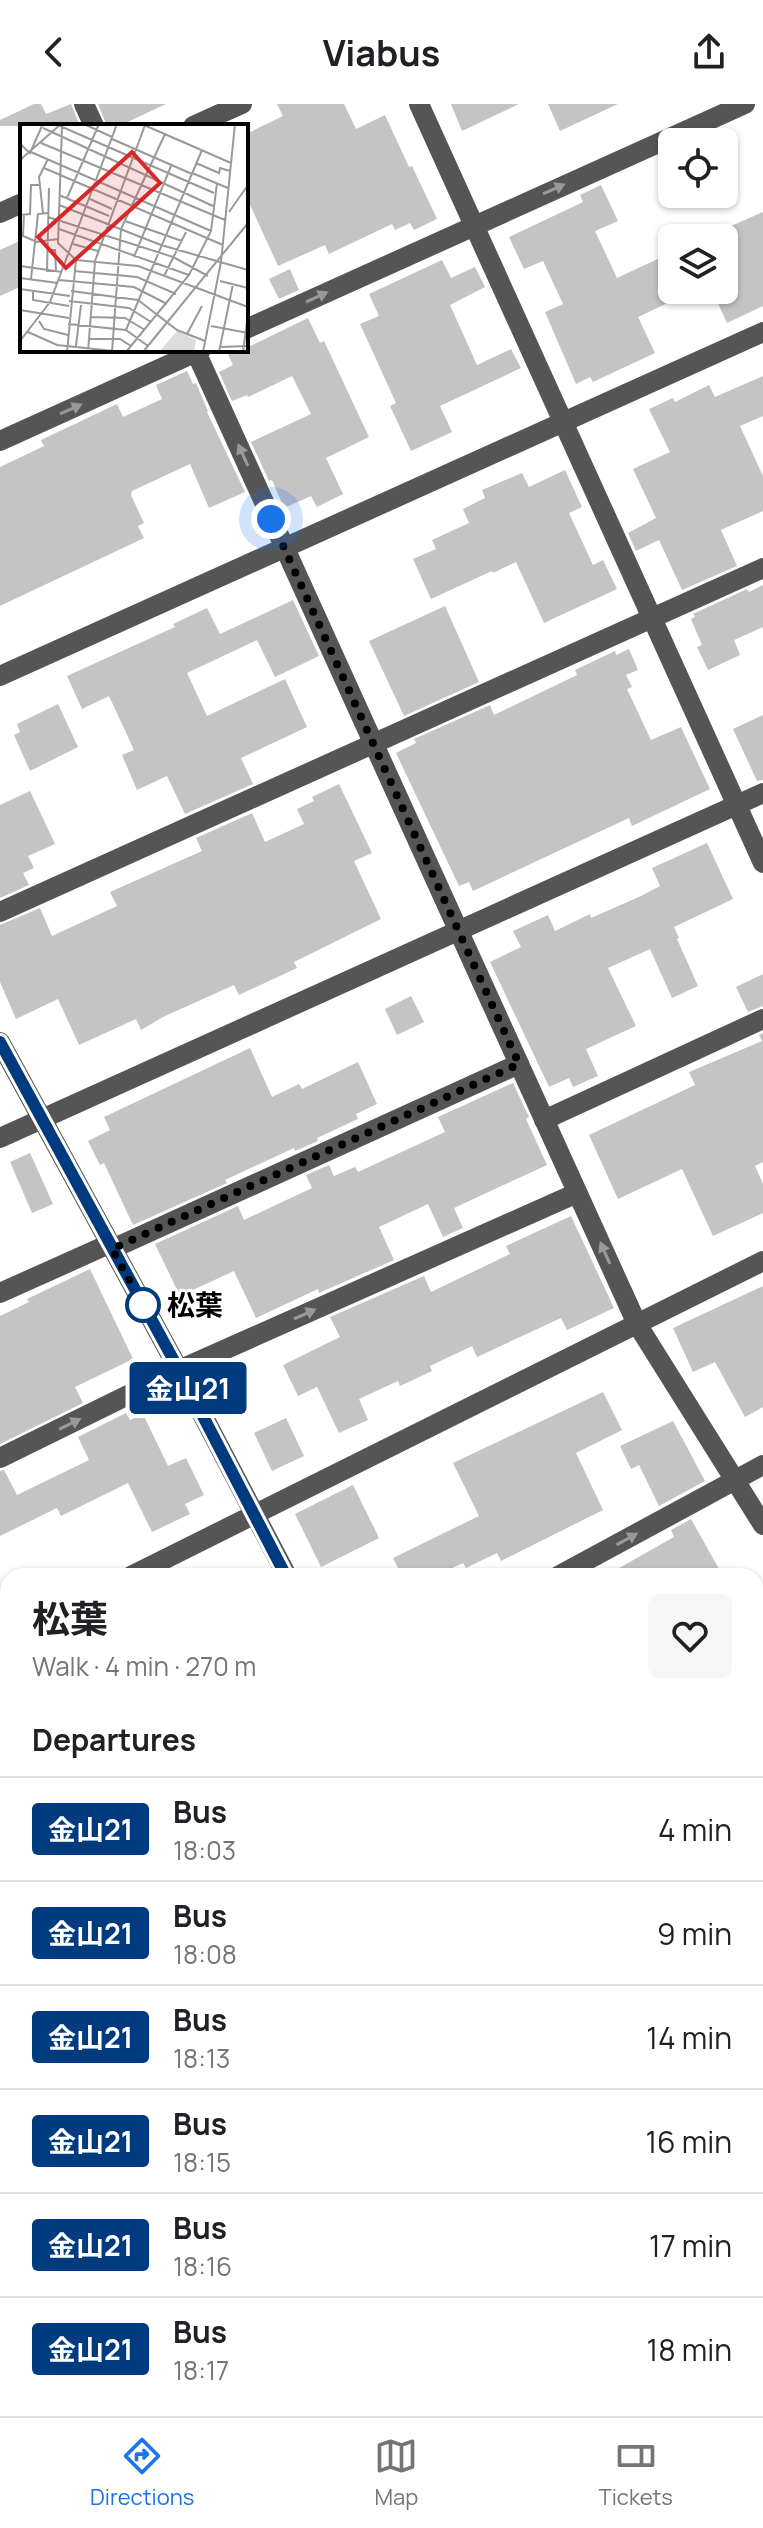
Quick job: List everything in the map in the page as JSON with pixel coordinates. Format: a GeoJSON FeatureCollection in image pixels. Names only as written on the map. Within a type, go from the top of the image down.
{"type":"FeatureCollection","features":[{"type":"Feature","properties":{"kind":"street"},"geometry":{"type":"LineString","coordinates":[[84,104],[93,124]]}},
{"type":"Feature","properties":{"kind":"street"},"geometry":{"type":"LineString","coordinates":[[197,124],[242,104]]}},
{"type":"Feature","properties":{"kind":"street"},"geometry":{"type":"LineString","coordinates":[[419,104],[763,863]]}},
{"type":"Feature","properties":{"kind":"street"},"geometry":{"type":"LineString","coordinates":[[248,328],[745,104]]}},
{"type":"Feature","properties":{"kind":"street"},"geometry":{"type":"LineString","coordinates":[[0,213],[20,204]]}},
{"type":"Feature","properties":{"kind":"street"},"geometry":{"type":"LineString","coordinates":[[0,676],[763,332]]}},
{"type":"Feature","properties":{"kind":"street"},"geometry":{"type":"LineString","coordinates":[[0,441],[195,352]]}},
{"type":"Feature","properties":{"kind":"street"},"geometry":{"type":"LineString","coordinates":[[197,352],[637,1324],[763,1525]]}},
{"type":"Feature","properties":{"kind":"street"},"geometry":{"type":"LineString","coordinates":[[0,912],[763,568]]}},
{"type":"Feature","properties":{"kind":"street"},"geometry":{"type":"LineString","coordinates":[[0,1138],[763,793]]}},
{"type":"Feature","properties":{"kind":"street"},"geometry":{"type":"LineString","coordinates":[[544,1120],[763,1019]]}},
{"type":"Feature","properties":{"kind":"street"},"geometry":{"type":"LineString","coordinates":[[0,1042],[283,1568]]}},
{"type":"Feature","properties":{"kind":"street"},"geometry":{"type":"LineString","coordinates":[[0,1293],[519,1064]]}},
{"type":"Feature","properties":{"kind":"street"},"geometry":{"type":"LineString","coordinates":[[0,1458],[179,1370],[577,1193]]}},
{"type":"Feature","properties":{"kind":"street"},"geometry":{"type":"LineString","coordinates":[[147,1568],[763,1261]]}},
{"type":"Feature","properties":{"kind":"street"},"geometry":{"type":"LineString","coordinates":[[573,1568],[763,1465]]}},
{"type":"Feature","properties":{"kind":"building"},"geometry":{"type":"Polygon","coordinates":[[[34,104],[41,104],[46,114],[71,104],[79,124],[0,126],[0,120],[34,104]]]}},
{"type":"Feature","properties":{"kind":"building"},"geometry":{"type":"Polygon","coordinates":[[[98,104],[166,104],[123,124],[106,124],[98,104]]]}},
{"type":"Feature","properties":{"kind":"building"},"geometry":{"type":"Polygon","coordinates":[[[277,104],[344,104],[356,129],[385,115],[437,219],[414,230],[410,223],[395,230],[392,224],[329,254],[325,245],[278,266],[248,200],[248,133],[283,116],[277,104]]]}},
{"type":"Feature","properties":{"kind":"building"},"geometry":{"type":"Polygon","coordinates":[[[451,104],[519,104],[462,131],[451,104]]]}},
{"type":"Feature","properties":{"kind":"building"},"geometry":{"type":"Polygon","coordinates":[[[548,104],[618,104],[560,131],[548,104]]]}},
{"type":"Feature","properties":{"kind":"building"},"geometry":{"type":"Polygon","coordinates":[[[601,185],[618,221],[595,231],[617,278],[658,259],[658,304],[666,304],[638,317],[655,353],[593,382],[590,377],[576,384],[545,312],[563,304],[543,261],[524,269],[509,237],[583,202],[580,195],[601,185]]]}},
{"type":"Feature","properties":{"kind":"building"},"geometry":{"type":"Polygon","coordinates":[[[763,212],[763,306],[727,323],[718,304],[738,304],[738,224],[735,224],[763,212]]]}},
{"type":"Feature","properties":{"kind":"building"},"geometry":{"type":"Polygon","coordinates":[[[20,241],[20,287],[0,296],[0,250],[20,241]]]}},
{"type":"Feature","properties":{"kind":"building"},"geometry":{"type":"Polygon","coordinates":[[[442,260],[451,278],[475,267],[485,287],[450,305],[477,365],[511,349],[521,368],[440,406],[452,432],[411,451],[390,406],[396,403],[360,324],[379,316],[369,294],[442,260]]]}},
{"type":"Feature","properties":{"kind":"building"},"geometry":{"type":"Polygon","coordinates":[[[290,269],[299,290],[279,299],[269,279],[290,269]]]}},
{"type":"Feature","properties":{"kind":"building"},"geometry":{"type":"Polygon","coordinates":[[[308,318],[320,343],[324,341],[369,437],[326,458],[343,494],[317,507],[311,496],[284,508],[251,442],[311,414],[292,376],[248,397],[232,401],[219,372],[233,365],[227,352],[248,352],[248,347],[308,318]]]}},
{"type":"Feature","properties":{"kind":"building"},"geometry":{"type":"Polygon","coordinates":[[[187,371],[193,384],[196,383],[245,492],[209,508],[190,464],[132,491],[144,523],[138,526],[144,538],[0,606],[0,467],[44,446],[41,440],[117,404],[123,417],[162,399],[156,385],[187,371]]]}},
{"type":"Feature","properties":{"kind":"building"},"geometry":{"type":"Polygon","coordinates":[[[763,376],[763,416],[740,426],[763,476],[763,511],[721,530],[737,566],[682,590],[659,540],[636,551],[628,533],[656,518],[633,469],[670,452],[649,409],[673,398],[675,402],[709,385],[715,397],[763,376]]]}},
{"type":"Feature","properties":{"kind":"building"},"geometry":{"type":"Polygon","coordinates":[[[565,470],[582,507],[569,513],[593,565],[603,560],[617,589],[544,623],[516,562],[431,599],[413,559],[436,549],[432,540],[469,523],[463,509],[485,498],[482,490],[522,473],[529,487],[565,470]]]}},
{"type":"Feature","properties":{"kind":"building"},"geometry":{"type":"Polygon","coordinates":[[[763,585],[763,627],[734,640],[740,655],[708,670],[697,647],[702,645],[691,619],[695,617],[693,614],[747,589],[749,592],[763,585]]]}},
{"type":"Feature","properties":{"kind":"building"},"geometry":{"type":"Polygon","coordinates":[[[293,600],[319,656],[275,677],[257,640],[187,673],[207,716],[285,679],[307,727],[241,758],[253,784],[185,814],[167,776],[137,790],[122,755],[134,750],[109,696],[82,709],[67,676],[175,627],[173,624],[207,608],[220,634],[293,600]]]}},
{"type":"Feature","properties":{"kind":"building"},"geometry":{"type":"Polygon","coordinates":[[[445,606],[479,682],[404,716],[369,641],[445,606]]]}},
{"type":"Feature","properties":{"kind":"building"},"geometry":{"type":"Polygon","coordinates":[[[629,649],[638,670],[626,675],[632,687],[627,689],[651,740],[681,727],[710,789],[632,826],[629,818],[473,891],[469,882],[459,886],[396,753],[416,743],[414,739],[490,705],[494,715],[577,675],[575,670],[615,651],[616,655],[629,649]]]}},
{"type":"Feature","properties":{"kind":"building"},"geometry":{"type":"Polygon","coordinates":[[[58,704],[78,747],[30,771],[14,735],[20,732],[17,724],[58,704]]]}},
{"type":"Feature","properties":{"kind":"building"},"geometry":{"type":"Polygon","coordinates":[[[763,715],[763,780],[757,781],[733,729],[763,715]]]}},
{"type":"Feature","properties":{"kind":"building"},"geometry":{"type":"Polygon","coordinates":[[[339,784],[372,853],[354,861],[381,919],[294,962],[297,968],[239,995],[234,985],[141,1030],[136,1019],[79,1045],[58,999],[16,1019],[0,982],[0,925],[40,908],[52,936],[117,906],[110,892],[202,851],[196,838],[252,813],[265,842],[304,824],[297,809],[314,801],[312,797],[339,784]]]}},
{"type":"Feature","properties":{"kind":"building"},"geometry":{"type":"Polygon","coordinates":[[[30,791],[55,844],[28,856],[34,868],[23,873],[29,885],[0,898],[0,805],[30,791]]]}},
{"type":"Feature","properties":{"kind":"building"},"geometry":{"type":"Polygon","coordinates":[[[707,843],[733,899],[674,927],[698,986],[672,998],[650,949],[608,968],[636,1026],[586,1049],[598,1076],[573,1087],[569,1078],[549,1087],[490,962],[521,947],[513,931],[548,915],[555,931],[590,914],[591,918],[641,896],[660,886],[652,868],[707,843]]]}},
{"type":"Feature","properties":{"kind":"building"},"geometry":{"type":"Polygon","coordinates":[[[763,974],[763,1006],[748,1012],[736,987],[763,974]]]}},
{"type":"Feature","properties":{"kind":"building"},"geometry":{"type":"Polygon","coordinates":[[[411,996],[424,1022],[397,1035],[385,1009],[411,996]]]}},
{"type":"Feature","properties":{"kind":"building"},"geometry":{"type":"Polygon","coordinates":[[[763,1033],[763,1162],[755,1166],[763,1184],[763,1213],[713,1236],[682,1169],[618,1199],[589,1135],[695,1085],[689,1072],[762,1041],[759,1035],[763,1033]]]}},
{"type":"Feature","properties":{"kind":"building"},"geometry":{"type":"Polygon","coordinates":[[[250,1048],[272,1097],[299,1084],[302,1089],[358,1062],[377,1104],[356,1114],[358,1119],[317,1138],[318,1141],[295,1151],[294,1148],[225,1180],[227,1183],[133,1225],[104,1163],[100,1165],[88,1141],[110,1130],[104,1117],[250,1048]]]}},
{"type":"Feature","properties":{"kind":"building"},"geometry":{"type":"Polygon","coordinates":[[[513,1083],[547,1165],[454,1208],[463,1228],[443,1237],[428,1204],[379,1227],[394,1260],[319,1293],[318,1289],[256,1318],[234,1271],[180,1296],[155,1244],[238,1206],[244,1220],[312,1188],[306,1175],[329,1165],[334,1176],[355,1167],[358,1172],[445,1132],[438,1117],[513,1083]]]}},
{"type":"Feature","properties":{"kind":"building"},"geometry":{"type":"Polygon","coordinates":[[[30,1153],[53,1204],[32,1213],[10,1162],[30,1153]]]}},
{"type":"Feature","properties":{"kind":"building"},"geometry":{"type":"Polygon","coordinates":[[[571,1216],[614,1308],[567,1330],[561,1318],[477,1357],[472,1346],[430,1366],[432,1371],[400,1386],[398,1381],[359,1399],[368,1420],[339,1433],[317,1387],[298,1396],[283,1365],[340,1337],[330,1317],[424,1276],[431,1292],[510,1254],[506,1246],[571,1216]]]}},
{"type":"Feature","properties":{"kind":"building"},"geometry":{"type":"Polygon","coordinates":[[[90,1269],[133,1359],[75,1387],[83,1403],[0,1444],[0,1316],[29,1302],[27,1299],[90,1269]]]}},
{"type":"Feature","properties":{"kind":"building"},"geometry":{"type":"Polygon","coordinates":[[[763,1286],[763,1407],[745,1417],[715,1362],[693,1372],[673,1328],[763,1286]]]}},
{"type":"Feature","properties":{"kind":"building"},"geometry":{"type":"Polygon","coordinates":[[[603,1392],[622,1430],[576,1453],[603,1510],[501,1561],[497,1553],[466,1568],[463,1563],[453,1568],[398,1568],[393,1558],[479,1516],[453,1463],[603,1392]]]}},
{"type":"Feature","properties":{"kind":"building"},"geometry":{"type":"Polygon","coordinates":[[[126,1413],[130,1420],[143,1414],[168,1466],[186,1458],[204,1495],[185,1504],[190,1514],[152,1532],[128,1483],[61,1516],[57,1508],[0,1536],[0,1471],[4,1470],[17,1495],[89,1460],[78,1437],[126,1413]]]}},
{"type":"Feature","properties":{"kind":"building"},"geometry":{"type":"Polygon","coordinates":[[[286,1418],[304,1456],[272,1471],[254,1433],[286,1418]]]}},
{"type":"Feature","properties":{"kind":"building"},"geometry":{"type":"Polygon","coordinates":[[[673,1421],[705,1481],[659,1506],[639,1465],[631,1469],[620,1446],[673,1421]]]}},
{"type":"Feature","properties":{"kind":"building"},"geometry":{"type":"Polygon","coordinates":[[[353,1485],[379,1538],[321,1567],[295,1514],[353,1485]]]}},
{"type":"Feature","properties":{"kind":"building"},"geometry":{"type":"Polygon","coordinates":[[[691,1519],[719,1568],[619,1568],[674,1537],[671,1530],[691,1519]]]}},
{"type":"Feature","properties":{"kind":"bus line","name":"金山21"},"geometry":{"type":"LineString","coordinates":[[0,1042],[179,1370],[282,1568]]}},
{"type":"Feature","properties":{"kind":"place","name":"松葉"},"geometry":{"type":"Point","coordinates":[143,1305]}},
{"type":"Feature","properties":{"kind":"route"},"geometry":{"type":"LineString","coordinates":[[143,1305],[112,1249],[519,1064],[271,519]]}}]}
